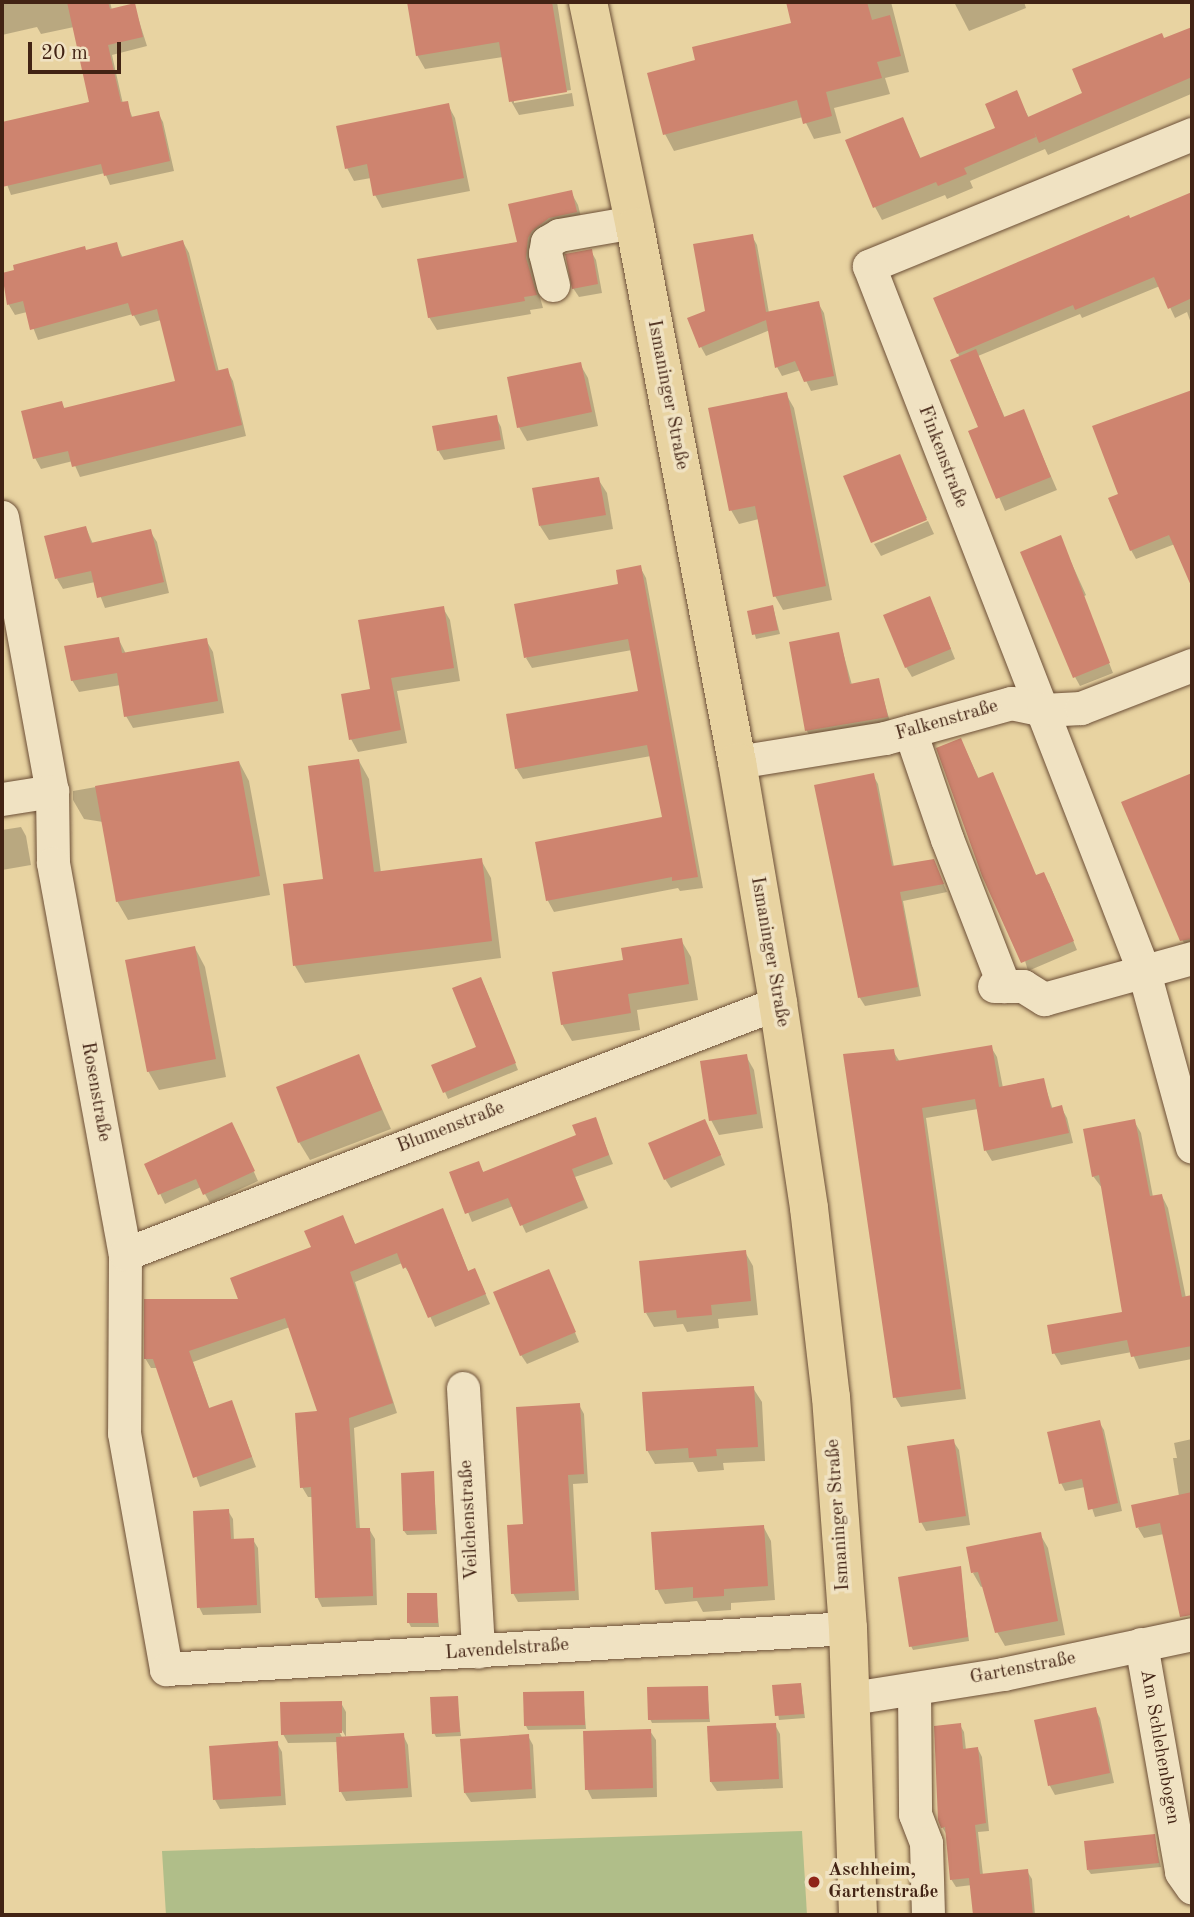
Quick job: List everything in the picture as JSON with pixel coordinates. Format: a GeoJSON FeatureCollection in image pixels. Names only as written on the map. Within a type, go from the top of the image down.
{"type":"FeatureCollection","features":[{"type":"Feature","properties":{"kind":"main road","name":"Ismaninger Straße"},"geometry":{"type":"LineString","coordinates":[[588,2],[634,222],[737,762],[809,1208],[831,1397],[848,1628],[858,1915]]}},
{"type":"Feature","properties":{"kind":"street","name":"Finkenstraße"},"geometry":{"type":"LineString","coordinates":[[1192,134],[869,266],[1144,972],[1192,1147]]}},
{"type":"Feature","properties":{"kind":"street"},"geometry":{"type":"LineString","coordinates":[[553,285],[545,253],[547,242],[559,235],[634,222]]}},
{"type":"Feature","properties":{"kind":"street","name":"Rosenstraße"},"geometry":{"type":"LineString","coordinates":[[2,517],[52,791],[53,863],[124,1254],[124,1433],[166,1669]]}},
{"type":"Feature","properties":{"kind":"street","name":"Falkenstraße"},"geometry":{"type":"LineString","coordinates":[[737,762],[885,738],[1011,703],[1043,710],[1081,708],[1192,665]]}},
{"type":"Feature","properties":{"kind":"street"},"geometry":{"type":"LineString","coordinates":[[910,731],[999,986],[1023,986],[1044,999],[1192,958]]}},
{"type":"Feature","properties":{"kind":"street"},"geometry":{"type":"LineString","coordinates":[[2,799],[52,791]]}},
{"type":"Feature","properties":{"kind":"street","name":"Blumenstraße"},"geometry":{"type":"LineString","coordinates":[[124,1254],[778,1003]]}},
{"type":"Feature","properties":{"kind":"street","name":"Veilchenstraße"},"geometry":{"type":"LineString","coordinates":[[463,1388],[478,1652]]}},
{"type":"Feature","properties":{"kind":"street","name":"Lavendelstraße"},"geometry":{"type":"LineString","coordinates":[[166,1669],[848,1628]]}},
{"type":"Feature","properties":{"kind":"street","name":"Gartenstraße"},"geometry":{"type":"LineString","coordinates":[[852,1698],[914,1689],[1192,1634]]}},
{"type":"Feature","properties":{"kind":"street","name":"Am Schlehenbogen"},"geometry":{"type":"LineString","coordinates":[[1141,1644],[1181,1872],[1192,1888]]}},
{"type":"Feature","properties":{"kind":"street"},"geometry":{"type":"LineString","coordinates":[[914,1689],[915,1814],[926,1843],[928,1915]]}},
{"type":"Feature","properties":{"kind":"green space"},"geometry":{"type":"Polygon","coordinates":[[[802,1831],[807,1915],[166,1915],[162,1851],[802,1831]]]}},
{"type":"Feature","properties":{"kind":"building"},"geometry":{"type":"Polygon","coordinates":[[[67,2],[108,2],[110,9],[135,3],[143,37],[108,45],[121,102],[128,101],[131,117],[159,111],[170,161],[104,176],[101,164],[2,187],[2,122],[89,102],[67,2]]]}},
{"type":"Feature","properties":{"kind":"building"},"geometry":{"type":"Polygon","coordinates":[[[407,2],[552,2],[567,92],[509,102],[499,42],[416,56],[407,2]]]}},
{"type":"Feature","properties":{"kind":"building"},"geometry":{"type":"Polygon","coordinates":[[[786,2],[867,2],[872,20],[890,15],[901,56],[877,62],[882,78],[826,92],[832,116],[803,124],[797,100],[663,135],[647,73],[695,60],[692,47],[791,23],[786,2]]]}},
{"type":"Feature","properties":{"kind":"building"},"geometry":{"type":"Polygon","coordinates":[[[1192,27],[1192,77],[1039,143],[1034,131],[1036,137],[964,168],[967,174],[938,186],[936,182],[873,208],[845,140],[903,117],[920,158],[995,128],[985,104],[1017,90],[1028,117],[1082,93],[1072,69],[1162,33],[1164,38],[1192,27]]]}},
{"type":"Feature","properties":{"kind":"building"},"geometry":{"type":"Polygon","coordinates":[[[449,103],[464,178],[373,196],[367,164],[345,169],[336,126],[449,103]]]}},
{"type":"Feature","properties":{"kind":"building"},"geometry":{"type":"Polygon","coordinates":[[[572,190],[577,212],[549,218],[532,231],[528,238],[526,258],[537,295],[524,297],[525,301],[428,318],[417,259],[517,242],[508,204],[572,190]]]}},
{"type":"Feature","properties":{"kind":"building"},"geometry":{"type":"Polygon","coordinates":[[[1192,192],[1192,298],[1168,309],[1154,277],[1075,310],[1073,305],[957,354],[933,298],[1129,215],[1130,218],[1192,192]]]}},
{"type":"Feature","properties":{"kind":"building"},"geometry":{"type":"Polygon","coordinates":[[[753,234],[766,312],[819,301],[834,376],[804,382],[795,361],[775,368],[766,320],[699,348],[687,318],[705,311],[693,244],[753,234]]]}},
{"type":"Feature","properties":{"kind":"building"},"geometry":{"type":"Polygon","coordinates":[[[183,240],[216,371],[228,368],[242,425],[72,467],[68,451],[33,459],[21,411],[62,401],[64,408],[175,381],[157,309],[132,316],[128,303],[30,330],[23,301],[7,305],[2,273],[14,270],[13,265],[85,246],[86,250],[117,242],[121,257],[183,240]]]}},
{"type":"Feature","properties":{"kind":"building"},"geometry":{"type":"Polygon","coordinates":[[[592,249],[598,284],[572,289],[565,254],[592,249]]]}},
{"type":"Feature","properties":{"kind":"building"},"geometry":{"type":"Polygon","coordinates":[[[976,349],[1004,417],[1024,409],[1051,477],[996,499],[968,431],[978,427],[950,360],[976,349]]]}},
{"type":"Feature","properties":{"kind":"building"},"geometry":{"type":"Polygon","coordinates":[[[581,362],[592,412],[517,428],[507,377],[581,362]]]}},
{"type":"Feature","properties":{"kind":"building"},"geometry":{"type":"Polygon","coordinates":[[[1192,390],[1192,588],[1169,535],[1130,551],[1108,498],[1118,494],[1092,426],[1192,390]]]}},
{"type":"Feature","properties":{"kind":"building"},"geometry":{"type":"Polygon","coordinates":[[[787,392],[826,586],[773,597],[755,506],[729,511],[708,408],[787,392]]]}},
{"type":"Feature","properties":{"kind":"building"},"geometry":{"type":"Polygon","coordinates":[[[497,415],[501,440],[437,451],[432,426],[497,415]]]}},
{"type":"Feature","properties":{"kind":"building"},"geometry":{"type":"Polygon","coordinates":[[[900,454],[927,520],[871,543],[843,476],[900,454]]]}},
{"type":"Feature","properties":{"kind":"building"},"geometry":{"type":"Polygon","coordinates":[[[599,477],[606,515],[539,526],[532,488],[599,477]]]}},
{"type":"Feature","properties":{"kind":"building"},"geometry":{"type":"Polygon","coordinates":[[[86,526],[91,543],[151,529],[164,582],[97,598],[91,571],[55,579],[44,536],[86,526]]]}},
{"type":"Feature","properties":{"kind":"building"},"geometry":{"type":"Polygon","coordinates":[[[1061,535],[1110,663],[1073,678],[1020,552],[1061,535]]]}},
{"type":"Feature","properties":{"kind":"building"},"geometry":{"type":"Polygon","coordinates":[[[641,565],[698,877],[672,881],[672,877],[546,901],[535,842],[662,817],[647,745],[515,769],[506,714],[638,691],[628,639],[524,658],[514,604],[618,584],[616,570],[641,565]]]}},
{"type":"Feature","properties":{"kind":"building"},"geometry":{"type":"Polygon","coordinates":[[[930,596],[951,649],[905,668],[883,615],[930,596]]]}},
{"type":"Feature","properties":{"kind":"building"},"geometry":{"type":"Polygon","coordinates":[[[773,605],[778,630],[752,635],[747,611],[773,605]]]}},
{"type":"Feature","properties":{"kind":"building"},"geometry":{"type":"Polygon","coordinates":[[[444,606],[454,668],[391,678],[401,730],[349,740],[341,694],[370,689],[358,620],[444,606]]]}},
{"type":"Feature","properties":{"kind":"building"},"geometry":{"type":"Polygon","coordinates":[[[839,632],[850,684],[879,678],[888,717],[805,731],[789,642],[839,632]]]}},
{"type":"Feature","properties":{"kind":"building"},"geometry":{"type":"Polygon","coordinates":[[[119,637],[122,653],[207,638],[218,701],[124,717],[117,673],[71,681],[64,646],[119,637]]]}},
{"type":"Feature","properties":{"kind":"building"},"geometry":{"type":"Polygon","coordinates":[[[961,738],[978,778],[993,772],[1036,875],[1044,872],[1074,941],[1021,963],[982,876],[936,748],[961,738]]]}},
{"type":"Feature","properties":{"kind":"building"},"geometry":{"type":"Polygon","coordinates":[[[359,759],[374,872],[482,858],[492,941],[293,966],[283,884],[323,879],[308,766],[359,759]]]}},
{"type":"Feature","properties":{"kind":"building"},"geometry":{"type":"Polygon","coordinates":[[[239,761],[260,876],[116,902],[95,786],[239,761]]]}},
{"type":"Feature","properties":{"kind":"building"},"geometry":{"type":"Polygon","coordinates":[[[874,773],[892,866],[934,859],[944,884],[900,892],[918,987],[858,998],[814,785],[874,773]]]}},
{"type":"Feature","properties":{"kind":"building"},"geometry":{"type":"Polygon","coordinates":[[[1192,773],[1192,939],[1180,941],[1121,802],[1192,773]]]}},
{"type":"Feature","properties":{"kind":"building"},"geometry":{"type":"Polygon","coordinates":[[[682,938],[689,984],[628,994],[631,1013],[561,1025],[552,972],[623,960],[621,948],[682,938]]]}},
{"type":"Feature","properties":{"kind":"building"},"geometry":{"type":"Polygon","coordinates":[[[195,946],[216,1059],[147,1072],[125,960],[195,946]]]}},
{"type":"Feature","properties":{"kind":"building"},"geometry":{"type":"Polygon","coordinates":[[[481,977],[516,1063],[443,1093],[431,1065],[476,1047],[452,988],[481,977]]]}},
{"type":"Feature","properties":{"kind":"building"},"geometry":{"type":"Polygon","coordinates":[[[992,1045],[999,1087],[1044,1078],[1051,1108],[1062,1105],[1069,1133],[984,1151],[975,1099],[922,1108],[961,1389],[893,1398],[843,1054],[894,1049],[896,1061],[992,1045]]]}},
{"type":"Feature","properties":{"kind":"building"},"geometry":{"type":"Polygon","coordinates":[[[359,1054],[382,1110],[298,1143],[276,1087],[359,1054]]]}},
{"type":"Feature","properties":{"kind":"building"},"geometry":{"type":"Polygon","coordinates":[[[747,1054],[757,1114],[709,1121],[700,1061],[747,1054]]]}},
{"type":"Feature","properties":{"kind":"building"},"geometry":{"type":"Polygon","coordinates":[[[596,1117],[609,1155],[572,1169],[584,1200],[520,1226],[508,1198],[465,1214],[449,1172],[479,1161],[483,1172],[576,1135],[572,1125],[596,1117]]]}},
{"type":"Feature","properties":{"kind":"building"},"geometry":{"type":"Polygon","coordinates":[[[705,1119],[721,1155],[664,1180],[648,1143],[705,1119]]]}},
{"type":"Feature","properties":{"kind":"building"},"geometry":{"type":"Polygon","coordinates":[[[1135,1119],[1150,1196],[1162,1194],[1182,1297],[1192,1295],[1192,1346],[1131,1357],[1127,1340],[1052,1354],[1047,1325],[1122,1312],[1099,1175],[1092,1177],[1083,1129],[1135,1119]]]}},
{"type":"Feature","properties":{"kind":"building"},"geometry":{"type":"Polygon","coordinates":[[[232,1122],[255,1171],[203,1195],[196,1179],[158,1195],[144,1164],[232,1122]]]}},
{"type":"Feature","properties":{"kind":"building"},"geometry":{"type":"Polygon","coordinates":[[[443,1208],[468,1271],[475,1268],[486,1294],[428,1318],[397,1253],[350,1272],[393,1403],[349,1418],[356,1528],[370,1528],[373,1596],[315,1598],[311,1487],[300,1488],[295,1413],[317,1411],[285,1318],[189,1351],[209,1408],[232,1400],[252,1457],[193,1478],[153,1359],[144,1359],[144,1299],[238,1299],[230,1278],[311,1247],[304,1231],[343,1215],[355,1244],[443,1208]]]}},
{"type":"Feature","properties":{"kind":"building"},"geometry":{"type":"Polygon","coordinates":[[[746,1250],[751,1301],[711,1305],[712,1315],[677,1318],[676,1310],[644,1313],[639,1261],[746,1250]]]}},
{"type":"Feature","properties":{"kind":"building"},"geometry":{"type":"Polygon","coordinates":[[[549,1269],[576,1332],[520,1356],[493,1292],[549,1269]]]}},
{"type":"Feature","properties":{"kind":"building"},"geometry":{"type":"Polygon","coordinates":[[[754,1386],[758,1447],[716,1449],[717,1456],[689,1458],[688,1448],[646,1451],[642,1392],[754,1386]]]}},
{"type":"Feature","properties":{"kind":"building"},"geometry":{"type":"Polygon","coordinates":[[[580,1403],[584,1474],[568,1475],[575,1591],[511,1594],[507,1525],[523,1524],[516,1407],[580,1403]]]}},
{"type":"Feature","properties":{"kind":"building"},"geometry":{"type":"Polygon","coordinates":[[[1100,1420],[1118,1503],[1088,1510],[1082,1479],[1059,1484],[1047,1432],[1100,1420]]]}},
{"type":"Feature","properties":{"kind":"building"},"geometry":{"type":"Polygon","coordinates":[[[954,1439],[966,1516],[919,1523],[907,1446],[954,1439]]]}},
{"type":"Feature","properties":{"kind":"building"},"geometry":{"type":"Polygon","coordinates":[[[434,1471],[436,1530],[403,1531],[401,1473],[434,1471]]]}},
{"type":"Feature","properties":{"kind":"building"},"geometry":{"type":"Polygon","coordinates":[[[1192,1492],[1192,1615],[1180,1617],[1160,1523],[1136,1528],[1131,1505],[1192,1492]]]}},
{"type":"Feature","properties":{"kind":"building"},"geometry":{"type":"Polygon","coordinates":[[[229,1509],[231,1539],[254,1538],[257,1605],[197,1608],[193,1511],[229,1509]]]}},
{"type":"Feature","properties":{"kind":"building"},"geometry":{"type":"Polygon","coordinates":[[[764,1525],[768,1586],[724,1589],[724,1596],[693,1598],[693,1587],[655,1590],[651,1532],[764,1525]]]}},
{"type":"Feature","properties":{"kind":"building"},"geometry":{"type":"Polygon","coordinates":[[[1041,1532],[1058,1621],[995,1633],[978,1572],[971,1573],[966,1547],[1041,1532]]]}},
{"type":"Feature","properties":{"kind":"building"},"geometry":{"type":"Polygon","coordinates":[[[961,1566],[968,1637],[909,1647],[898,1577],[961,1566]]]}},
{"type":"Feature","properties":{"kind":"building"},"geometry":{"type":"Polygon","coordinates":[[[407,1593],[437,1593],[438,1623],[407,1623],[407,1593]]]}},
{"type":"Feature","properties":{"kind":"building"},"geometry":{"type":"Polygon","coordinates":[[[801,1683],[804,1714],[775,1716],[772,1685],[801,1683]]]}},
{"type":"Feature","properties":{"kind":"building"},"geometry":{"type":"Polygon","coordinates":[[[708,1686],[709,1719],[648,1720],[647,1687],[708,1686]]]}},
{"type":"Feature","properties":{"kind":"building"},"geometry":{"type":"Polygon","coordinates":[[[584,1691],[585,1725],[524,1726],[523,1692],[584,1691]]]}},
{"type":"Feature","properties":{"kind":"building"},"geometry":{"type":"Polygon","coordinates":[[[458,1696],[460,1732],[432,1734],[430,1697],[458,1696]]]}},
{"type":"Feature","properties":{"kind":"building"},"geometry":{"type":"Polygon","coordinates":[[[342,1701],[342,1733],[281,1735],[280,1702],[342,1701]]]}},
{"type":"Feature","properties":{"kind":"building"},"geometry":{"type":"Polygon","coordinates":[[[1096,1707],[1110,1773],[1048,1786],[1034,1720],[1096,1707]]]}},
{"type":"Feature","properties":{"kind":"building"},"geometry":{"type":"Polygon","coordinates":[[[776,1723],[779,1779],[710,1782],[707,1726],[776,1723]]]}},
{"type":"Feature","properties":{"kind":"building"},"geometry":{"type":"Polygon","coordinates":[[[961,1723],[963,1749],[978,1747],[986,1823],[975,1825],[980,1874],[1028,1869],[1033,1915],[973,1915],[969,1878],[950,1880],[945,1827],[941,1828],[938,1820],[934,1726],[961,1723]]]}},
{"type":"Feature","properties":{"kind":"building"},"geometry":{"type":"Polygon","coordinates":[[[651,1729],[653,1788],[585,1790],[583,1731],[651,1729]]]}},
{"type":"Feature","properties":{"kind":"building"},"geometry":{"type":"Polygon","coordinates":[[[404,1733],[408,1788],[339,1792],[336,1737],[404,1733]]]}},
{"type":"Feature","properties":{"kind":"building"},"geometry":{"type":"Polygon","coordinates":[[[529,1734],[532,1789],[464,1793],[460,1739],[529,1734]]]}},
{"type":"Feature","properties":{"kind":"building"},"geometry":{"type":"Polygon","coordinates":[[[278,1741],[281,1796],[213,1800],[209,1746],[278,1741]]]}},
{"type":"Feature","properties":{"kind":"building"},"geometry":{"type":"Polygon","coordinates":[[[1155,1834],[1159,1863],[1087,1870],[1084,1841],[1155,1834]]]}},
{"type":"Feature","properties":{"kind":"place","name":"Aschheim, Gartenstraße"},"geometry":{"type":"Point","coordinates":[814,1882]}}]}
